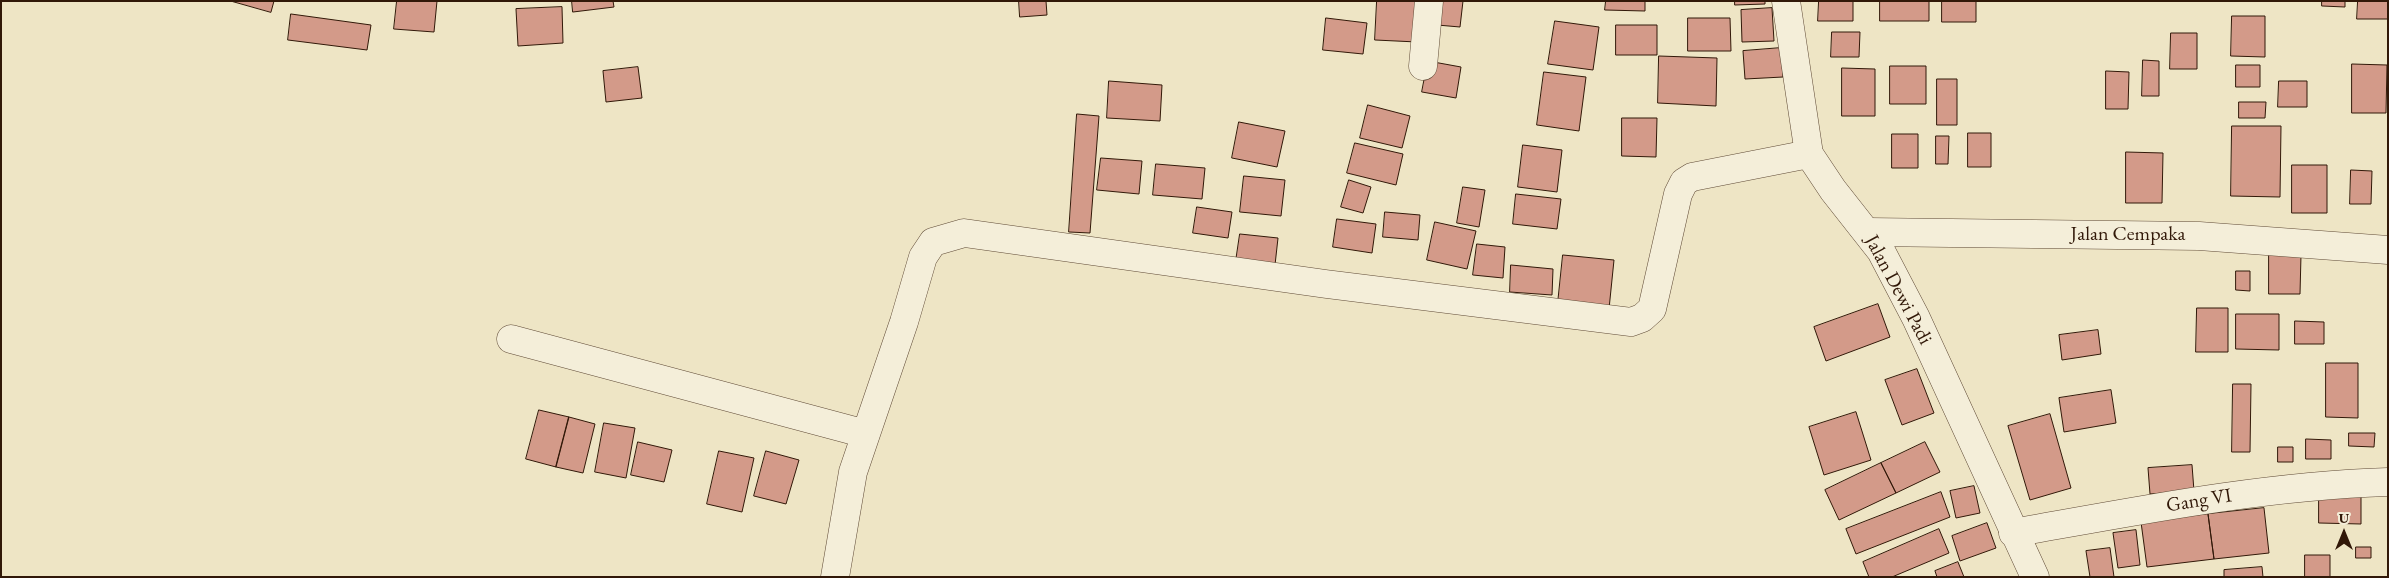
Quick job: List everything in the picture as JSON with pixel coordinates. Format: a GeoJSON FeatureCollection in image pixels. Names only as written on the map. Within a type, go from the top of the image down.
{"type":"FeatureCollection","features":[{"type":"Feature","properties":{"kind":"street"},"geometry":{"type":"LineString","coordinates":[[1423,66],[1429,1]]}},
{"type":"Feature","properties":{"kind":"street","name":"Jalan Dewi Padi"},"geometry":{"type":"LineString","coordinates":[[1786,1],[1809,154],[1833,190],[1868,232],[1881,251],[1916,318],[2013,533],[2035,577]]}},
{"type":"Feature","properties":{"kind":"street"},"geometry":{"type":"LineString","coordinates":[[835,577],[853,472],[904,322],[923,257],[933,242],[964,233],[1326,284],[1631,322],[1642,318],[1652,309],[1678,194],[1684,182],[1692,177],[1809,154]]}},
{"type":"Feature","properties":{"kind":"street","name":"Jalan Cempaka"},"geometry":{"type":"LineString","coordinates":[[1868,232],[2200,236],[2388,250]]}},
{"type":"Feature","properties":{"kind":"street"},"geometry":{"type":"LineString","coordinates":[[511,339],[866,434]]}},
{"type":"Feature","properties":{"kind":"street","name":"Gang VI"},"geometry":{"type":"LineString","coordinates":[[2013,533],[2232,494],[2344,483],[2388,482]]}},
{"type":"Feature","properties":{"kind":"building"},"geometry":{"type":"Polygon","coordinates":[[[231,1],[274,1],[271,12],[231,1]]]}},
{"type":"Feature","properties":{"kind":"building"},"geometry":{"type":"Polygon","coordinates":[[[397,1],[437,1],[434,32],[394,29],[397,1]]]}},
{"type":"Feature","properties":{"kind":"building"},"geometry":{"type":"Polygon","coordinates":[[[572,1],[613,1],[614,7],[573,12],[572,1]]]}},
{"type":"Feature","properties":{"kind":"building"},"geometry":{"type":"Polygon","coordinates":[[[1019,1],[1046,1],[1047,15],[1020,17],[1019,1]]]}},
{"type":"Feature","properties":{"kind":"building"},"geometry":{"type":"Polygon","coordinates":[[[1377,1],[1419,1],[1417,42],[1375,40],[1377,1]]]}},
{"type":"Feature","properties":{"kind":"building"},"geometry":{"type":"Polygon","coordinates":[[[1440,1],[1463,1],[1460,27],[1437,25],[1440,1]]]}},
{"type":"Feature","properties":{"kind":"building"},"geometry":{"type":"Polygon","coordinates":[[[1606,1],[1645,1],[1645,11],[1605,10],[1606,1]]]}},
{"type":"Feature","properties":{"kind":"building"},"geometry":{"type":"Polygon","coordinates":[[[1735,1],[1765,1],[1765,4],[1735,5],[1735,1]]]}},
{"type":"Feature","properties":{"kind":"building"},"geometry":{"type":"Polygon","coordinates":[[[1819,1],[1853,1],[1853,21],[1818,21],[1819,1]]]}},
{"type":"Feature","properties":{"kind":"building"},"geometry":{"type":"Polygon","coordinates":[[[1880,1],[1929,1],[1929,21],[1880,21],[1880,1]]]}},
{"type":"Feature","properties":{"kind":"building"},"geometry":{"type":"Polygon","coordinates":[[[1942,1],[1976,1],[1976,22],[1942,22],[1942,1]]]}},
{"type":"Feature","properties":{"kind":"building"},"geometry":{"type":"Polygon","coordinates":[[[2322,1],[2345,1],[2345,7],[2322,6],[2322,1]]]}},
{"type":"Feature","properties":{"kind":"building"},"geometry":{"type":"Polygon","coordinates":[[[2358,1],[2388,1],[2388,19],[2357,19],[2358,1]]]}},
{"type":"Feature","properties":{"kind":"building"},"geometry":{"type":"Polygon","coordinates":[[[562,7],[563,43],[518,46],[516,9],[562,7]]]}},
{"type":"Feature","properties":{"kind":"building"},"geometry":{"type":"Polygon","coordinates":[[[1772,8],[1774,41],[1742,42],[1741,10],[1772,8]]]}},
{"type":"Feature","properties":{"kind":"building"},"geometry":{"type":"Polygon","coordinates":[[[291,14],[371,25],[367,50],[288,40],[291,14]]]}},
{"type":"Feature","properties":{"kind":"building"},"geometry":{"type":"Polygon","coordinates":[[[2232,16],[2265,16],[2265,57],[2231,56],[2232,16]]]}},
{"type":"Feature","properties":{"kind":"building"},"geometry":{"type":"Polygon","coordinates":[[[1326,18],[1367,23],[1363,54],[1323,50],[1326,18]]]}},
{"type":"Feature","properties":{"kind":"building"},"geometry":{"type":"Polygon","coordinates":[[[1688,18],[1730,18],[1731,51],[1688,51],[1688,18]]]}},
{"type":"Feature","properties":{"kind":"building"},"geometry":{"type":"Polygon","coordinates":[[[1555,21],[1599,27],[1593,70],[1548,64],[1555,21]]]}},
{"type":"Feature","properties":{"kind":"building"},"geometry":{"type":"Polygon","coordinates":[[[1616,25],[1657,25],[1657,55],[1616,55],[1616,25]]]}},
{"type":"Feature","properties":{"kind":"building"},"geometry":{"type":"Polygon","coordinates":[[[1832,32],[1860,32],[1859,57],[1831,57],[1832,32]]]}},
{"type":"Feature","properties":{"kind":"building"},"geometry":{"type":"Polygon","coordinates":[[[2171,33],[2197,33],[2197,69],[2170,69],[2171,33]]]}},
{"type":"Feature","properties":{"kind":"building"},"geometry":{"type":"Polygon","coordinates":[[[1781,48],[1783,77],[1745,79],[1743,51],[1781,48]]]}},
{"type":"Feature","properties":{"kind":"building"},"geometry":{"type":"Polygon","coordinates":[[[1659,56],[1717,58],[1716,106],[1658,103],[1659,56]]]}},
{"type":"Feature","properties":{"kind":"building"},"geometry":{"type":"Polygon","coordinates":[[[2143,60],[2159,61],[2159,96],[2142,96],[2143,60]]]}},
{"type":"Feature","properties":{"kind":"building"},"geometry":{"type":"Polygon","coordinates":[[[1428,61],[1461,67],[1456,98],[1422,92],[1428,61]]]}},
{"type":"Feature","properties":{"kind":"building"},"geometry":{"type":"Polygon","coordinates":[[[2352,64],[2387,65],[2386,113],[2352,113],[2352,64]]]}},
{"type":"Feature","properties":{"kind":"building"},"geometry":{"type":"Polygon","coordinates":[[[2236,65],[2260,65],[2260,87],[2236,87],[2236,65]]]}},
{"type":"Feature","properties":{"kind":"building"},"geometry":{"type":"Polygon","coordinates":[[[1890,66],[1926,66],[1926,104],[1890,104],[1890,66]]]}},
{"type":"Feature","properties":{"kind":"building"},"geometry":{"type":"Polygon","coordinates":[[[638,67],[642,98],[606,102],[603,71],[638,67]]]}},
{"type":"Feature","properties":{"kind":"building"},"geometry":{"type":"Polygon","coordinates":[[[1842,68],[1875,69],[1875,116],[1842,116],[1842,68]]]}},
{"type":"Feature","properties":{"kind":"building"},"geometry":{"type":"Polygon","coordinates":[[[2106,71],[2129,72],[2128,109],[2106,109],[2106,71]]]}},
{"type":"Feature","properties":{"kind":"building"},"geometry":{"type":"Polygon","coordinates":[[[1544,72],[1586,77],[1579,131],[1537,125],[1544,72]]]}},
{"type":"Feature","properties":{"kind":"building"},"geometry":{"type":"Polygon","coordinates":[[[1937,79],[1957,79],[1957,125],[1937,125],[1937,79]]]}},
{"type":"Feature","properties":{"kind":"building"},"geometry":{"type":"Polygon","coordinates":[[[1109,81],[1162,85],[1160,121],[1107,118],[1109,81]]]}},
{"type":"Feature","properties":{"kind":"building"},"geometry":{"type":"Polygon","coordinates":[[[2279,81],[2307,81],[2307,107],[2278,107],[2279,81]]]}},
{"type":"Feature","properties":{"kind":"building"},"geometry":{"type":"Polygon","coordinates":[[[2239,102],[2266,102],[2265,118],[2239,118],[2239,102]]]}},
{"type":"Feature","properties":{"kind":"building"},"geometry":{"type":"Polygon","coordinates":[[[1368,105],[1410,116],[1402,148],[1360,138],[1368,105]]]}},
{"type":"Feature","properties":{"kind":"building"},"geometry":{"type":"Polygon","coordinates":[[[1077,114],[1099,116],[1090,233],[1069,232],[1077,114]]]}},
{"type":"Feature","properties":{"kind":"building"},"geometry":{"type":"Polygon","coordinates":[[[1622,118],[1657,118],[1656,157],[1622,156],[1622,118]]]}},
{"type":"Feature","properties":{"kind":"building"},"geometry":{"type":"Polygon","coordinates":[[[1239,122],[1285,131],[1277,167],[1232,158],[1239,122]]]}},
{"type":"Feature","properties":{"kind":"building"},"geometry":{"type":"Polygon","coordinates":[[[2232,126],[2281,126],[2280,197],[2231,196],[2232,126]]]}},
{"type":"Feature","properties":{"kind":"building"},"geometry":{"type":"Polygon","coordinates":[[[1968,133],[1991,133],[1991,167],[1968,167],[1968,133]]]}},
{"type":"Feature","properties":{"kind":"building"},"geometry":{"type":"Polygon","coordinates":[[[1892,134],[1918,134],[1918,168],[1892,168],[1892,134]]]}},
{"type":"Feature","properties":{"kind":"building"},"geometry":{"type":"Polygon","coordinates":[[[1936,136],[1949,136],[1948,164],[1936,164],[1936,136]]]}},
{"type":"Feature","properties":{"kind":"building"},"geometry":{"type":"Polygon","coordinates":[[[1355,143],[1403,154],[1396,185],[1347,173],[1355,143]]]}},
{"type":"Feature","properties":{"kind":"building"},"geometry":{"type":"Polygon","coordinates":[[[1523,145],[1562,150],[1557,192],[1518,187],[1523,145]]]}},
{"type":"Feature","properties":{"kind":"building"},"geometry":{"type":"Polygon","coordinates":[[[2126,152],[2163,153],[2162,203],[2126,203],[2126,152]]]}},
{"type":"Feature","properties":{"kind":"building"},"geometry":{"type":"Polygon","coordinates":[[[1101,158],[1142,161],[1139,194],[1097,190],[1101,158]]]}},
{"type":"Feature","properties":{"kind":"building"},"geometry":{"type":"Polygon","coordinates":[[[1156,164],[1205,168],[1202,199],[1153,195],[1156,164]]]}},
{"type":"Feature","properties":{"kind":"building"},"geometry":{"type":"Polygon","coordinates":[[[2292,165],[2327,165],[2327,213],[2292,213],[2292,165]]]}},
{"type":"Feature","properties":{"kind":"building"},"geometry":{"type":"Polygon","coordinates":[[[2351,170],[2372,171],[2371,204],[2350,204],[2351,170]]]}},
{"type":"Feature","properties":{"kind":"building"},"geometry":{"type":"Polygon","coordinates":[[[1244,176],[1285,180],[1281,216],[1240,212],[1244,176]]]}},
{"type":"Feature","properties":{"kind":"building"},"geometry":{"type":"Polygon","coordinates":[[[1349,180],[1371,187],[1363,213],[1341,207],[1349,180]]]}},
{"type":"Feature","properties":{"kind":"building"},"geometry":{"type":"Polygon","coordinates":[[[1463,187],[1485,190],[1479,227],[1457,223],[1463,187]]]}},
{"type":"Feature","properties":{"kind":"building"},"geometry":{"type":"Polygon","coordinates":[[[1516,194],[1561,199],[1557,229],[1513,224],[1516,194]]]}},
{"type":"Feature","properties":{"kind":"building"},"geometry":{"type":"Polygon","coordinates":[[[1197,207],[1232,212],[1228,238],[1193,233],[1197,207]]]}},
{"type":"Feature","properties":{"kind":"building"},"geometry":{"type":"Polygon","coordinates":[[[1385,212],[1420,215],[1418,240],[1383,237],[1385,212]]]}},
{"type":"Feature","properties":{"kind":"building"},"geometry":{"type":"Polygon","coordinates":[[[1337,219],[1376,224],[1372,253],[1333,247],[1337,219]]]}},
{"type":"Feature","properties":{"kind":"building"},"geometry":{"type":"Polygon","coordinates":[[[1435,222],[1476,231],[1467,269],[1427,260],[1435,222]]]}},
{"type":"Feature","properties":{"kind":"building"},"geometry":{"type":"Polygon","coordinates":[[[1240,234],[1278,238],[1275,265],[1236,261],[1240,234]]]}},
{"type":"Feature","properties":{"kind":"building"},"geometry":{"type":"Polygon","coordinates":[[[1477,244],[1505,247],[1503,278],[1473,275],[1477,244]]]}},
{"type":"Feature","properties":{"kind":"building"},"geometry":{"type":"Polygon","coordinates":[[[2269,254],[2301,255],[2300,294],[2269,294],[2269,254]]]}},
{"type":"Feature","properties":{"kind":"building"},"geometry":{"type":"Polygon","coordinates":[[[1563,255],[1614,260],[1609,309],[1558,303],[1563,255]]]}},
{"type":"Feature","properties":{"kind":"building"},"geometry":{"type":"Polygon","coordinates":[[[1511,265],[1553,269],[1552,295],[1510,292],[1511,265]]]}},
{"type":"Feature","properties":{"kind":"building"},"geometry":{"type":"Polygon","coordinates":[[[2236,271],[2250,271],[2250,291],[2236,290],[2236,271]]]}},
{"type":"Feature","properties":{"kind":"building"},"geometry":{"type":"Polygon","coordinates":[[[1878,304],[1890,337],[1826,361],[1814,327],[1878,304]]]}},
{"type":"Feature","properties":{"kind":"building"},"geometry":{"type":"Polygon","coordinates":[[[2197,308],[2228,308],[2228,352],[2196,352],[2197,308]]]}},
{"type":"Feature","properties":{"kind":"building"},"geometry":{"type":"Polygon","coordinates":[[[2236,314],[2279,314],[2279,350],[2236,349],[2236,314]]]}},
{"type":"Feature","properties":{"kind":"building"},"geometry":{"type":"Polygon","coordinates":[[[2295,321],[2324,322],[2324,344],[2295,344],[2295,321]]]}},
{"type":"Feature","properties":{"kind":"building"},"geometry":{"type":"Polygon","coordinates":[[[2098,330],[2101,354],[2062,360],[2059,335],[2098,330]]]}},
{"type":"Feature","properties":{"kind":"building"},"geometry":{"type":"Polygon","coordinates":[[[2326,363],[2358,363],[2358,418],[2326,417],[2326,363]]]}},
{"type":"Feature","properties":{"kind":"building"},"geometry":{"type":"Polygon","coordinates":[[[1917,369],[1934,413],[1902,425],[1885,380],[1917,369]]]}},
{"type":"Feature","properties":{"kind":"building"},"geometry":{"type":"Polygon","coordinates":[[[2233,384],[2251,384],[2250,452],[2232,452],[2233,384]]]}},
{"type":"Feature","properties":{"kind":"building"},"geometry":{"type":"Polygon","coordinates":[[[2111,390],[2116,423],[2064,432],[2059,398],[2111,390]]]}},
{"type":"Feature","properties":{"kind":"building"},"geometry":{"type":"Polygon","coordinates":[[[539,410],[569,417],[556,467],[526,459],[539,410]]]}},
{"type":"Feature","properties":{"kind":"building"},"geometry":{"type":"Polygon","coordinates":[[[1856,412],[1871,460],[1824,475],[1809,427],[1856,412]]]}},
{"type":"Feature","properties":{"kind":"building"},"geometry":{"type":"Polygon","coordinates":[[[2050,414],[2071,488],[2030,500],[2008,426],[2050,414]]]}},
{"type":"Feature","properties":{"kind":"building"},"geometry":{"type":"Polygon","coordinates":[[[569,417],[595,424],[583,473],[556,467],[569,417]]]}},
{"type":"Feature","properties":{"kind":"building"},"geometry":{"type":"Polygon","coordinates":[[[604,423],[635,428],[626,478],[595,472],[604,423]]]}},
{"type":"Feature","properties":{"kind":"building"},"geometry":{"type":"Polygon","coordinates":[[[2349,433],[2375,433],[2374,447],[2349,446],[2349,433]]]}},
{"type":"Feature","properties":{"kind":"building"},"geometry":{"type":"Polygon","coordinates":[[[2306,439],[2331,440],[2331,459],[2306,459],[2306,439]]]}},
{"type":"Feature","properties":{"kind":"building"},"geometry":{"type":"Polygon","coordinates":[[[638,442],[672,450],[664,482],[631,475],[638,442]]]}},
{"type":"Feature","properties":{"kind":"building"},"geometry":{"type":"Polygon","coordinates":[[[1925,442],[1940,472],[1896,493],[1881,463],[1925,442]]]}},
{"type":"Feature","properties":{"kind":"building"},"geometry":{"type":"Polygon","coordinates":[[[2278,447],[2293,447],[2293,462],[2278,462],[2278,447]]]}},
{"type":"Feature","properties":{"kind":"building"},"geometry":{"type":"Polygon","coordinates":[[[719,451],[754,458],[742,512],[707,504],[719,451]]]}},
{"type":"Feature","properties":{"kind":"building"},"geometry":{"type":"Polygon","coordinates":[[[766,451],[799,460],[786,504],[754,496],[766,451]]]}},
{"type":"Feature","properties":{"kind":"building"},"geometry":{"type":"Polygon","coordinates":[[[1881,463],[1896,493],[1839,520],[1825,490],[1881,463]]]}},
{"type":"Feature","properties":{"kind":"building"},"geometry":{"type":"Polygon","coordinates":[[[2192,465],[2194,491],[2150,494],[2148,468],[2192,465]]]}},
{"type":"Feature","properties":{"kind":"building"},"geometry":{"type":"Polygon","coordinates":[[[1974,486],[1980,513],[1956,518],[1950,491],[1974,486]]]}},
{"type":"Feature","properties":{"kind":"building"},"geometry":{"type":"Polygon","coordinates":[[[1941,492],[1950,517],[1856,554],[1846,529],[1941,492]]]}},
{"type":"Feature","properties":{"kind":"building"},"geometry":{"type":"Polygon","coordinates":[[[2319,492],[2361,492],[2361,524],[2319,523],[2319,492]]]}},
{"type":"Feature","properties":{"kind":"building"},"geometry":{"type":"Polygon","coordinates":[[[2264,508],[2269,553],[2214,559],[2208,514],[2264,508]]]}},
{"type":"Feature","properties":{"kind":"building"},"geometry":{"type":"Polygon","coordinates":[[[2208,514],[2214,559],[2147,567],[2141,522],[2208,514]]]}},
{"type":"Feature","properties":{"kind":"building"},"geometry":{"type":"Polygon","coordinates":[[[1987,523],[1996,548],[1960,561],[1952,536],[1987,523]]]}},
{"type":"Feature","properties":{"kind":"building"},"geometry":{"type":"Polygon","coordinates":[[[1939,529],[1949,553],[1892,577],[1869,577],[1863,562],[1939,529]]]}},
{"type":"Feature","properties":{"kind":"building"},"geometry":{"type":"Polygon","coordinates":[[[2136,530],[2140,565],[2118,568],[2113,533],[2136,530]]]}},
{"type":"Feature","properties":{"kind":"building"},"geometry":{"type":"Polygon","coordinates":[[[2356,547],[2371,547],[2371,558],[2356,558],[2356,547]]]}},
{"type":"Feature","properties":{"kind":"building"},"geometry":{"type":"Polygon","coordinates":[[[2110,548],[2114,577],[2090,577],[2086,551],[2110,548]]]}},
{"type":"Feature","properties":{"kind":"building"},"geometry":{"type":"Polygon","coordinates":[[[2305,555],[2330,555],[2330,577],[2305,577],[2305,555]]]}},
{"type":"Feature","properties":{"kind":"building"},"geometry":{"type":"Polygon","coordinates":[[[1958,562],[1964,577],[1937,577],[1935,571],[1958,562]]]}},
{"type":"Feature","properties":{"kind":"building"},"geometry":{"type":"Polygon","coordinates":[[[2262,567],[2263,577],[2224,577],[2224,570],[2262,567]]]}}]}
